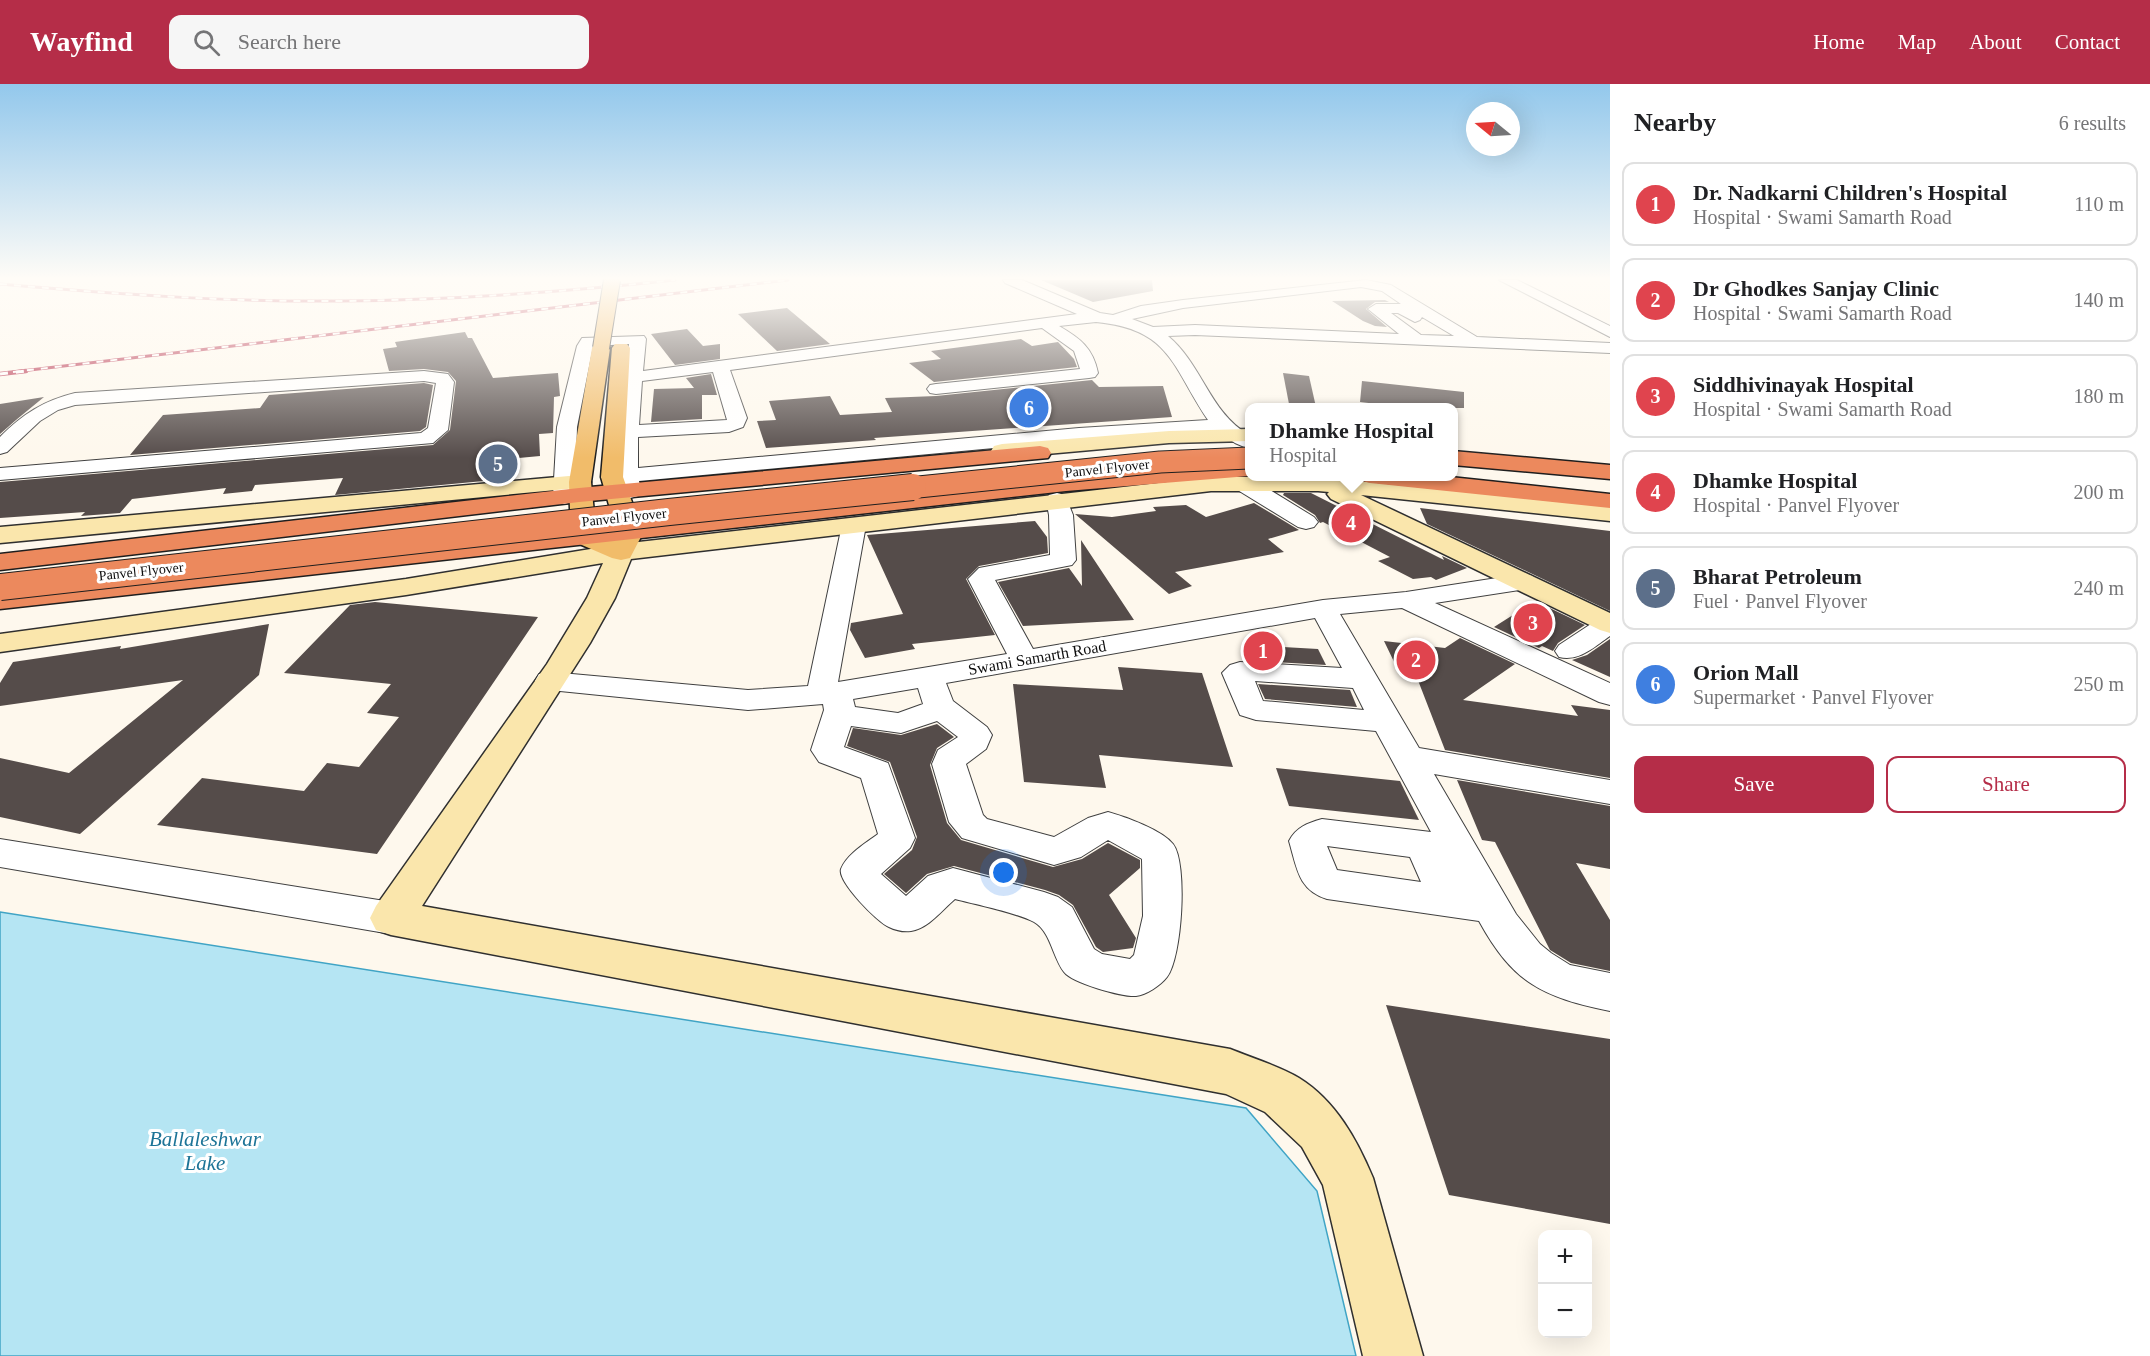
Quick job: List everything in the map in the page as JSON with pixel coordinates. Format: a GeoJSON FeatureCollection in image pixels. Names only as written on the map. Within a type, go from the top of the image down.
{"type":"FeatureCollection","features":[{"type":"Feature","properties":{"kind":"highway"},"geometry":{"type":"LineString","coordinates":[[0,562],[621,484],[687,486],[1040,453],[1242,438]]}},
{"type":"Feature","properties":{"kind":"highway","name":"Panvel Flyover"},"geometry":{"type":"LineString","coordinates":[[0,574],[692,499],[1150,453],[1242,438]]}},
{"type":"Feature","properties":{"kind":"highway","name":"Panvel Flyover"},"geometry":{"type":"LineString","coordinates":[[0,587],[669,512],[1160,462],[1245,458]]}},
{"type":"Feature","properties":{"kind":"highway"},"geometry":{"type":"LineString","coordinates":[[1458,458],[1610,470]]}},
{"type":"Feature","properties":{"kind":"highway"},"geometry":{"type":"LineString","coordinates":[[1458,467],[1610,482]]}},
{"type":"Feature","properties":{"kind":"highway"},"geometry":{"type":"LineString","coordinates":[[1458,477],[1610,492]]}},
{"type":"Feature","properties":{"kind":"highway"},"geometry":{"type":"LineString","coordinates":[[1410,481],[1610,501]]}},
{"type":"Feature","properties":{"kind":"highway"},"geometry":{"type":"LineString","coordinates":[[0,601],[611,540],[699,534],[1061,492]]}},
{"type":"Feature","properties":{"kind":"main road"},"geometry":{"type":"LineString","coordinates":[[611,339],[621,484],[611,540]]}},
{"type":"Feature","properties":{"kind":"main road"},"geometry":{"type":"LineString","coordinates":[[611,540],[572,490],[611,348],[616,339]]}},
{"type":"Feature","properties":{"kind":"street"},"geometry":{"type":"LineString","coordinates":[[0,535],[572,490],[567,428],[580,366],[588,341],[629,339]]}},
{"type":"Feature","properties":{"kind":"street"},"geometry":{"type":"LineString","coordinates":[[638,339],[636,376],[621,484],[1068,435],[1242,438]]}},
{"type":"Feature","properties":{"kind":"street"},"geometry":{"type":"LineString","coordinates":[[636,376],[720,365],[889,353],[974,339]]}},
{"type":"Feature","properties":{"kind":"street"},"geometry":{"type":"LineString","coordinates":[[936,388],[1089,373],[1087,356],[1073,339]]}},
{"type":"Feature","properties":{"kind":"street"},"geometry":{"type":"LineString","coordinates":[[1160,339],[1181,357],[1242,438]]}},
{"type":"Feature","properties":{"kind":"street"},"geometry":{"type":"LineString","coordinates":[[1426,339],[1610,348]]}},
{"type":"Feature","properties":{"kind":"street"},"geometry":{"type":"LineString","coordinates":[[628,432],[729,426],[736,423],[737,418],[720,365]]}},
{"type":"Feature","properties":{"kind":"street"},"geometry":{"type":"LineString","coordinates":[[0,448],[39,411],[54,404],[75,399],[424,376],[442,378],[445,382],[438,430],[426,439],[0,474]]}},
{"type":"Feature","properties":{"kind":"street"},"geometry":{"type":"LineString","coordinates":[[687,486],[722,475],[1169,437],[1242,438]]}},
{"type":"Feature","properties":{"kind":"street"},"geometry":{"type":"LineString","coordinates":[[1458,454],[1610,470]]}},
{"type":"Feature","properties":{"kind":"street"},"geometry":{"type":"LineString","coordinates":[[699,534],[854,525],[1061,492],[1211,484],[1245,476]]}},
{"type":"Feature","properties":{"kind":"street"},"geometry":{"type":"LineString","coordinates":[[1253,481],[1306,522]]}},
{"type":"Feature","properties":{"kind":"street"},"geometry":{"type":"LineString","coordinates":[[1314,481],[1610,624],[1583,674],[1406,600]]}},
{"type":"Feature","properties":{"kind":"street"},"geometry":{"type":"LineString","coordinates":[[1321,481],[1610,514]]}},
{"type":"Feature","properties":{"kind":"street"},"geometry":{"type":"LineString","coordinates":[[1025,660],[981,579],[988,573],[1063,561],[1061,492]]}},
{"type":"Feature","properties":{"kind":"street"},"geometry":{"type":"LineString","coordinates":[[832,701],[890,723],[901,723],[935,692],[976,735],[975,741],[950,758],[949,764],[967,822],[975,829],[1053,851],[1064,850],[1099,828],[1108,825],[1150,845],[1160,854],[1163,916],[1152,965],[1136,978],[1094,970],[1079,961],[1058,918],[1044,908],[953,883],[942,887],[911,915],[900,915],[860,877],[859,870],[897,838],[876,771],[827,750],[832,701],[854,525]]}},
{"type":"Feature","properties":{"kind":"street"},"geometry":{"type":"LineString","coordinates":[[0,643],[406,587],[611,540],[609,585],[550,681],[392,918]]}},
{"type":"Feature","properties":{"kind":"street","name":"Swami Samarth Road"},"geometry":{"type":"LineString","coordinates":[[550,681],[748,700],[832,701],[935,692],[1025,660],[1323,608],[1406,600],[1523,582]]}},
{"type":"Feature","properties":{"kind":"street"},"geometry":{"type":"LineString","coordinates":[[1323,608],[1356,679],[1379,721],[1410,758],[1491,907],[1523,956],[1549,976],[1570,985],[1610,992]]}},
{"type":"Feature","properties":{"kind":"street"},"geometry":{"type":"LineString","coordinates":[[1356,679],[1240,671],[1237,673],[1251,708],[1379,721]]}},
{"type":"Feature","properties":{"kind":"street"},"geometry":{"type":"LineString","coordinates":[[1410,758],[1610,792]]}},
{"type":"Feature","properties":{"kind":"street"},"geometry":{"type":"LineString","coordinates":[[1459,849],[1323,832],[1307,841],[1319,877],[1327,884],[1491,907]]}},
{"type":"Feature","properties":{"kind":"street"},"geometry":{"type":"LineString","coordinates":[[1422,844],[1449,901]]}},
{"type":"Feature","properties":{"kind":"street"},"geometry":{"type":"LineString","coordinates":[[0,853],[392,918],[1230,1072],[1282,1095],[1320,1129],[1347,1178],[1393,1356]]}},
{"type":"Feature","properties":{"kind":"water","name":"Ballaleshwar Lake"},"geometry":{"type":"Polygon","coordinates":[[[0,912],[1246,1108],[1317,1191],[1356,1356],[0,1356],[0,912]]]}},
{"type":"Feature","properties":{"kind":"building"},"geometry":{"type":"Polygon","coordinates":[[[413,339],[473,339],[493,378],[558,373],[560,396],[554,397],[553,433],[539,434],[540,456],[508,459],[505,479],[335,495],[343,478],[255,485],[252,491],[223,494],[226,488],[132,499],[120,513],[81,516],[85,512],[0,518],[0,482],[433,445],[450,430],[456,381],[448,372],[424,369],[389,371],[383,349],[397,347],[395,342],[413,339]]]}},
{"type":"Feature","properties":{"kind":"building"},"geometry":{"type":"Polygon","coordinates":[[[655,339],[697,339],[703,346],[720,344],[720,359],[675,365],[655,339]]]}},
{"type":"Feature","properties":{"kind":"building"},"geometry":{"type":"Polygon","coordinates":[[[765,339],[824,339],[830,344],[777,351],[765,339]]]}},
{"type":"Feature","properties":{"kind":"building"},"geometry":{"type":"Polygon","coordinates":[[[1018,339],[1032,346],[1058,342],[1074,359],[1077,367],[934,382],[909,363],[941,359],[931,351],[1018,339]]]}},
{"type":"Feature","properties":{"kind":"building"},"geometry":{"type":"Polygon","coordinates":[[[1283,373],[1309,376],[1315,403],[1289,403],[1283,373]]]}},
{"type":"Feature","properties":{"kind":"building"},"geometry":{"type":"Polygon","coordinates":[[[711,374],[717,395],[702,395],[702,419],[651,422],[654,389],[694,388],[686,378],[711,374]]]}},
{"type":"Feature","properties":{"kind":"building"},"geometry":{"type":"Polygon","coordinates":[[[1092,380],[1099,387],[1163,386],[1172,417],[766,448],[757,421],[776,420],[769,401],[830,396],[840,415],[892,412],[885,398],[936,396],[1092,380]]]}},
{"type":"Feature","properties":{"kind":"building"},"geometry":{"type":"Polygon","coordinates":[[[1362,381],[1464,392],[1464,408],[1458,408],[1458,403],[1360,402],[1362,381]]]}},
{"type":"Feature","properties":{"kind":"building"},"geometry":{"type":"Polygon","coordinates":[[[424,383],[433,385],[426,427],[420,431],[130,455],[163,415],[260,408],[269,395],[424,383]]]}},
{"type":"Feature","properties":{"kind":"building"},"geometry":{"type":"Polygon","coordinates":[[[44,397],[16,420],[0,434],[0,404],[44,397]]]}},
{"type":"Feature","properties":{"kind":"building"},"geometry":{"type":"Polygon","coordinates":[[[1284,493],[1311,493],[1444,560],[1442,556],[1467,568],[1436,580],[1431,577],[1413,579],[1378,561],[1390,557],[1323,522],[1320,523],[1315,515],[1283,495],[1284,493]]]}},
{"type":"Feature","properties":{"kind":"building"},"geometry":{"type":"Polygon","coordinates":[[[1254,503],[1299,530],[1268,539],[1284,552],[1175,572],[1192,586],[1169,594],[1075,514],[1112,517],[1156,511],[1153,507],[1186,505],[1206,517],[1254,503]]]}},
{"type":"Feature","properties":{"kind":"building"},"geometry":{"type":"Polygon","coordinates":[[[1420,508],[1610,531],[1610,611],[1427,524],[1420,508]]]}},
{"type":"Feature","properties":{"kind":"building"},"geometry":{"type":"Polygon","coordinates":[[[1035,521],[1047,537],[1048,553],[979,566],[966,579],[995,635],[912,644],[915,649],[865,658],[850,630],[851,623],[903,614],[867,535],[1035,521]]]}},
{"type":"Feature","properties":{"kind":"building"},"geometry":{"type":"Polygon","coordinates":[[[1081,540],[1134,620],[1023,626],[998,582],[1069,568],[1082,586],[1081,540]]]}},
{"type":"Feature","properties":{"kind":"building"},"geometry":{"type":"Polygon","coordinates":[[[1535,601],[1585,625],[1558,643],[1553,651],[1542,646],[1539,648],[1494,627],[1535,601]]]}},
{"type":"Feature","properties":{"kind":"building"},"geometry":{"type":"Polygon","coordinates":[[[375,602],[538,617],[377,854],[157,825],[202,778],[304,791],[327,763],[359,767],[399,717],[367,713],[391,684],[284,673],[350,605],[375,602]]]}},
{"type":"Feature","properties":{"kind":"building"},"geometry":{"type":"Polygon","coordinates":[[[269,624],[259,675],[80,834],[0,817],[0,758],[69,773],[183,680],[0,706],[0,683],[13,662],[121,646],[120,649],[269,624]]]}},
{"type":"Feature","properties":{"kind":"building"},"geometry":{"type":"Polygon","coordinates":[[[1460,638],[1515,664],[1463,700],[1578,716],[1571,705],[1610,710],[1610,778],[1445,750],[1414,670],[1397,668],[1384,641],[1445,648],[1460,638]]]}},
{"type":"Feature","properties":{"kind":"building"},"geometry":{"type":"Polygon","coordinates":[[[1610,639],[1610,677],[1572,660],[1587,655],[1610,639]]]}},
{"type":"Feature","properties":{"kind":"building"},"geometry":{"type":"Polygon","coordinates":[[[1250,645],[1318,649],[1326,665],[1257,661],[1250,645]]]}},
{"type":"Feature","properties":{"kind":"building"},"geometry":{"type":"Polygon","coordinates":[[[1118,667],[1202,673],[1233,767],[1099,755],[1106,788],[1024,782],[1013,684],[1123,690],[1118,667]]]}},
{"type":"Feature","properties":{"kind":"building"},"geometry":{"type":"Polygon","coordinates":[[[1258,684],[1350,690],[1357,707],[1265,699],[1258,684]]]}},
{"type":"Feature","properties":{"kind":"building"},"geometry":{"type":"Polygon","coordinates":[[[937,724],[954,737],[937,748],[930,765],[947,823],[961,840],[1053,867],[1082,859],[1108,843],[1140,860],[1140,868],[1109,895],[1136,938],[1133,948],[1103,952],[1096,947],[1073,905],[1059,895],[1045,890],[954,866],[927,874],[906,893],[884,874],[912,850],[917,837],[890,762],[847,746],[853,728],[901,735],[937,724]]]}},
{"type":"Feature","properties":{"kind":"building"},"geometry":{"type":"Polygon","coordinates":[[[1276,768],[1400,781],[1419,820],[1289,806],[1276,768]]]}},
{"type":"Feature","properties":{"kind":"building"},"geometry":{"type":"Polygon","coordinates":[[[1457,780],[1610,806],[1610,869],[1576,863],[1610,920],[1610,971],[1571,963],[1550,950],[1495,842],[1482,840],[1457,780]]]}},
{"type":"Feature","properties":{"kind":"building"},"geometry":{"type":"Polygon","coordinates":[[[1386,1005],[1610,1039],[1610,1224],[1449,1195],[1386,1005]]]}},
{"type":"Feature","properties":{"kind":"railway"},"geometry":{"type":"LineString","coordinates":[[13,372],[288,339]]}},
{"type":"Feature","properties":{"kind":"railway"},"geometry":{"type":"LineString","coordinates":[[0,374],[26,371]]}},
{"type":"Feature","properties":{"kind":"place","name":"Orion Mall"},"geometry":{"type":"Point","coordinates":[1029,408]}},
{"type":"Feature","properties":{"kind":"place","name":"Bharat Petroleum"},"geometry":{"type":"Point","coordinates":[498,464]}},
{"type":"Feature","properties":{"kind":"place","name":"Dhamke Hospital"},"geometry":{"type":"Point","coordinates":[1351,523]}},
{"type":"Feature","properties":{"kind":"place","name":"Siddhivinayak Hospital"},"geometry":{"type":"Point","coordinates":[1533,623]}},
{"type":"Feature","properties":{"kind":"place","name":"Dr. Nadkarni Children's Hospital"},"geometry":{"type":"Point","coordinates":[1263,651]}},
{"type":"Feature","properties":{"kind":"place","name":"Dr Ghodkes Sanjay Clinic"},"geometry":{"type":"Point","coordinates":[1416,660]}}]}
